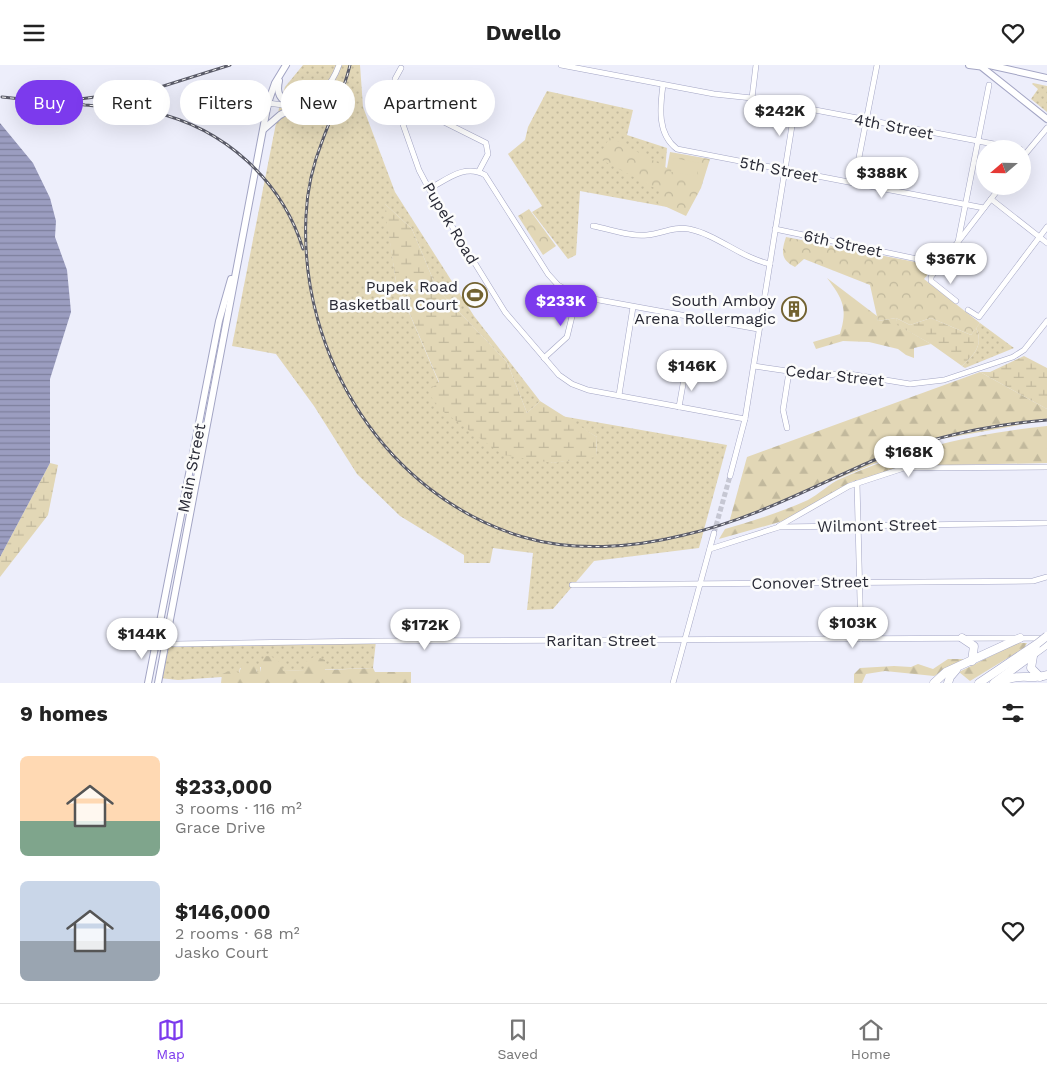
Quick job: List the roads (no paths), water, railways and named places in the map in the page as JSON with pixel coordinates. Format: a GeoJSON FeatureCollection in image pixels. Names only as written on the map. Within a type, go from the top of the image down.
{"type":"FeatureCollection","features":[{"type":"Feature","properties":{"kind":"highway"},"geometry":{"type":"LineString","coordinates":[[972,683],[993,679],[1047,637]]}},
{"type":"Feature","properties":{"kind":"highway"},"geometry":{"type":"LineString","coordinates":[[962,638],[974,646],[972,661]]}},
{"type":"Feature","properties":{"kind":"highway"},"geometry":{"type":"LineString","coordinates":[[934,683],[946,672],[1020,638]]}},
{"type":"Feature","properties":{"kind":"highway"},"geometry":{"type":"LineString","coordinates":[[979,683],[993,679],[1033,655],[1047,644]]}},
{"type":"Feature","properties":{"kind":"highway"},"geometry":{"type":"LineString","coordinates":[[1033,655],[1031,669],[1044,676]]}},
{"type":"Feature","properties":{"kind":"highway"},"geometry":{"type":"LineString","coordinates":[[948,683],[957,668]]}},
{"type":"Feature","properties":{"kind":"highway"},"geometry":{"type":"LineString","coordinates":[[1000,683],[1015,676],[1044,676]]}},
{"type":"Feature","properties":{"kind":"main road","name":"Main Street"},"geometry":{"type":"LineString","coordinates":[[271,96],[286,65]]}},
{"type":"Feature","properties":{"kind":"main road"},"geometry":{"type":"LineString","coordinates":[[969,65],[990,66],[1047,78]]}},
{"type":"Feature","properties":{"kind":"main road"},"geometry":{"type":"LineString","coordinates":[[990,66],[997,79],[1047,119]]}},
{"type":"Feature","properties":{"kind":"main road"},"geometry":{"type":"LineString","coordinates":[[990,66],[997,79]]}},
{"type":"Feature","properties":{"kind":"main road"},"geometry":{"type":"LineString","coordinates":[[281,72],[278,93],[281,99]]}},
{"type":"Feature","properties":{"kind":"main road"},"geometry":{"type":"LineString","coordinates":[[263,129],[281,114]]}},
{"type":"Feature","properties":{"kind":"main road","name":"Main Street"},"geometry":{"type":"LineString","coordinates":[[158,683],[223,351],[264,125]]}},
{"type":"Feature","properties":{"kind":"main road","name":"Main Street"},"geometry":{"type":"LineString","coordinates":[[148,683],[219,321],[239,254]]}},
{"type":"Feature","properties":{"kind":"street"},"geometry":{"type":"LineString","coordinates":[[331,80],[339,65]]}},
{"type":"Feature","properties":{"kind":"street","name":"4th Street"},"geometry":{"type":"LineString","coordinates":[[561,65],[663,85],[752,98],[976,141]]}},
{"type":"Feature","properties":{"kind":"street"},"geometry":{"type":"LineString","coordinates":[[752,98],[756,65]]}},
{"type":"Feature","properties":{"kind":"street"},"geometry":{"type":"LineString","coordinates":[[854,183],[877,65]]}},
{"type":"Feature","properties":{"kind":"street","name":"Pupek Road"},"geometry":{"type":"LineString","coordinates":[[395,80],[401,68]]}},
{"type":"Feature","properties":{"kind":"street","name":"5th Street"},"geometry":{"type":"LineString","coordinates":[[663,85],[660,110],[666,138],[677,149],[984,208]]}},
{"type":"Feature","properties":{"kind":"street"},"geometry":{"type":"LineString","coordinates":[[979,140],[990,85]]}},
{"type":"Feature","properties":{"kind":"street"},"geometry":{"type":"LineString","coordinates":[[730,476],[745,419],[795,107]]}},
{"type":"Feature","properties":{"kind":"street","name":"Pupek Road"},"geometry":{"type":"LineString","coordinates":[[402,125],[419,170],[429,189],[505,312],[559,375],[572,384],[588,390],[745,419]]}},
{"type":"Feature","properties":{"kind":"street"},"geometry":{"type":"LineString","coordinates":[[450,125],[486,143],[488,154],[479,171]]}},
{"type":"Feature","properties":{"kind":"street"},"geometry":{"type":"LineString","coordinates":[[1031,143],[1047,128]]}},
{"type":"Feature","properties":{"kind":"street"},"geometry":{"type":"LineString","coordinates":[[958,242],[976,157]]}},
{"type":"Feature","properties":{"kind":"street"},"geometry":{"type":"LineString","coordinates":[[429,189],[461,171],[479,171],[494,186],[548,274],[558,285],[576,296],[758,329]]}},
{"type":"Feature","properties":{"kind":"street"},"geometry":{"type":"LineString","coordinates":[[956,301],[931,281],[931,277],[994,195]]}},
{"type":"Feature","properties":{"kind":"street"},"geometry":{"type":"LineString","coordinates":[[991,199],[1047,243]]}},
{"type":"Feature","properties":{"kind":"street"},"geometry":{"type":"LineString","coordinates":[[593,226],[646,235],[678,228],[688,229],[702,233],[753,261],[770,264]]}},
{"type":"Feature","properties":{"kind":"street"},"geometry":{"type":"LineString","coordinates":[[968,310],[979,317],[1047,227]]}},
{"type":"Feature","properties":{"kind":"street","name":"6th Street"},"geometry":{"type":"LineString","coordinates":[[776,229],[941,264]]}},
{"type":"Feature","properties":{"kind":"street"},"geometry":{"type":"LineString","coordinates":[[544,357],[567,337],[576,296]]}},
{"type":"Feature","properties":{"kind":"street"},"geometry":{"type":"LineString","coordinates":[[619,395],[633,307]]}},
{"type":"Feature","properties":{"kind":"street","name":"Cedar Street"},"geometry":{"type":"LineString","coordinates":[[754,366],[822,376],[843,373],[910,384],[944,380],[1013,357],[1024,350],[1047,321]]}},
{"type":"Feature","properties":{"kind":"street"},"geometry":{"type":"LineString","coordinates":[[787,428],[783,410],[789,371]]}},
{"type":"Feature","properties":{"kind":"street"},"geometry":{"type":"LineString","coordinates":[[679,407],[685,373]]}},
{"type":"Feature","properties":{"kind":"street"},"geometry":{"type":"LineString","coordinates":[[779,527],[857,483],[904,468],[1047,467]]}},
{"type":"Feature","properties":{"kind":"street"},"geometry":{"type":"LineString","coordinates":[[857,483],[861,639]]}},
{"type":"Feature","properties":{"kind":"street","name":"Wilmont Street"},"geometry":{"type":"LineString","coordinates":[[710,549],[779,527],[1047,523]]}},
{"type":"Feature","properties":{"kind":"street"},"geometry":{"type":"LineString","coordinates":[[673,683],[714,533]]}},
{"type":"Feature","properties":{"kind":"street","name":"Conover Street"},"geometry":{"type":"LineString","coordinates":[[572,585],[860,581],[1033,581],[1047,577]]}},
{"type":"Feature","properties":{"kind":"street","name":"Raritan Street"},"geometry":{"type":"LineString","coordinates":[[156,641],[166,643],[1047,637]]}},
{"type":"Feature","properties":{"kind":"water"},"geometry":{"type":"Polygon","coordinates":[[[0,123],[33,163],[50,198],[56,221],[55,237],[67,270],[71,312],[50,379],[50,463],[0,557],[0,123]]]}},
{"type":"Feature","properties":{"kind":"tunnel"},"geometry":{"type":"LineString","coordinates":[[714,533],[730,476]]}},
{"type":"Feature","properties":{"kind":"railway"},"geometry":{"type":"LineString","coordinates":[[83,99],[154,89],[230,65]]}},
{"type":"Feature","properties":{"kind":"railway"},"geometry":{"type":"LineString","coordinates":[[350,65],[316,158],[308,196],[306,216],[308,268],[318,319],[335,368],[360,414],[392,454],[430,489],[474,517],[523,537],[542,542],[603,547],[644,543],[709,529],[733,521],[780,503],[872,461],[936,439],[1002,425],[1047,420]]}},
{"type":"Feature","properties":{"kind":"railway"},"geometry":{"type":"LineString","coordinates":[[2,97],[145,110],[179,120],[203,130],[226,144],[247,161],[265,180],[281,201],[303,249]]}},
{"type":"Feature","properties":{"kind":"place","name":"Pupek Road Basketball Court"},"geometry":{"type":"Point","coordinates":[475,295]}},
{"type":"Feature","properties":{"kind":"place","name":"South Amboy Arena Rollermagic"},"geometry":{"type":"Point","coordinates":[794,309]}}]}
